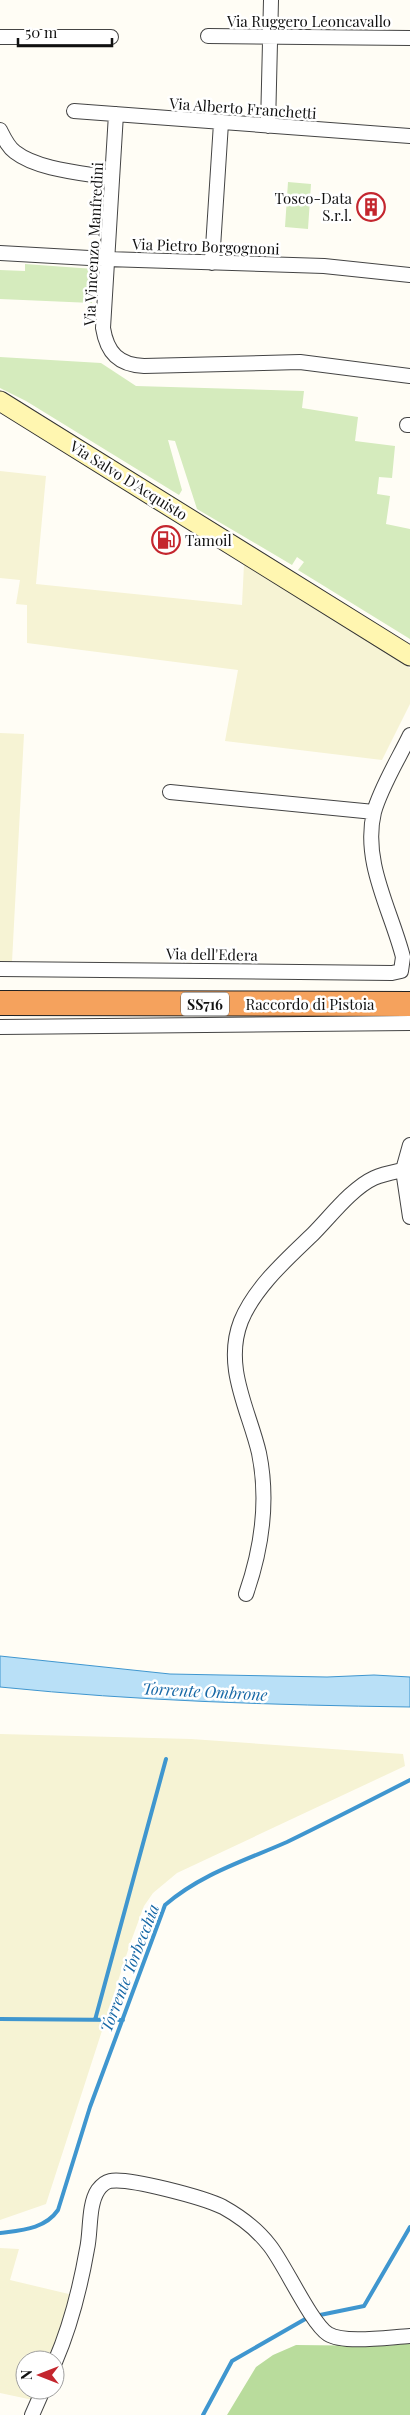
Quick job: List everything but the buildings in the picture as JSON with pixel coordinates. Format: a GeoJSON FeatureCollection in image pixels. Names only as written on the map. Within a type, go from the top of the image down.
{"type":"FeatureCollection","features":[{"type":"Feature","properties":{"kind":"highway","name":"Raccordo di Pistoia"},"geometry":{"type":"LineString","coordinates":[[0,990],[410,990]]}},
{"type":"Feature","properties":{"kind":"highway","name":"Raccordo di Pistoia"},"geometry":{"type":"LineString","coordinates":[[0,1003],[410,1004]]}},
{"type":"Feature","properties":{"kind":"street"},"geometry":{"type":"LineString","coordinates":[[268,126],[271,0]]}},
{"type":"Feature","properties":{"kind":"street","name":"Via Ruggero Leoncavallo"},"geometry":{"type":"LineString","coordinates":[[208,36],[410,38]]}},
{"type":"Feature","properties":{"kind":"street"},"geometry":{"type":"LineString","coordinates":[[0,37],[112,37]]}},
{"type":"Feature","properties":{"kind":"street","name":"Via Alberto Franchetti"},"geometry":{"type":"LineString","coordinates":[[74,111],[410,136]]}},
{"type":"Feature","properties":{"kind":"street","name":"Via Vincenzo Manfredini"},"geometry":{"type":"LineString","coordinates":[[116,114],[103,316],[105,337],[112,354],[124,363],[151,366],[308,362],[410,376]]}},
{"type":"Feature","properties":{"kind":"street"},"geometry":{"type":"LineString","coordinates":[[212,263],[220,123]]}},
{"type":"Feature","properties":{"kind":"street"},"geometry":{"type":"LineString","coordinates":[[0,130],[14,152],[28,160],[58,168],[112,178]]}},
{"type":"Feature","properties":{"kind":"street","name":"Via Pietro Borgognoni"},"geometry":{"type":"LineString","coordinates":[[0,253],[107,259],[332,266],[410,275]]}},
{"type":"Feature","properties":{"kind":"street","name":"Via Salvo D'Acquisto"},"geometry":{"type":"LineString","coordinates":[[0,401],[410,656]]}},
{"type":"Feature","properties":{"kind":"street"},"geometry":{"type":"LineString","coordinates":[[170,792],[374,812],[410,735]]}},
{"type":"Feature","properties":{"kind":"street","name":"Via dell'Edera"},"geometry":{"type":"LineString","coordinates":[[0,969],[399,972],[403,968],[402,950],[372,859],[374,812]]}},
{"type":"Feature","properties":{"kind":"street"},"geometry":{"type":"LineString","coordinates":[[0,1027],[410,1023]]}},
{"type":"Feature","properties":{"kind":"street"},"geometry":{"type":"LineString","coordinates":[[410,1145],[403,1170],[410,1217]]}},
{"type":"Feature","properties":{"kind":"street"},"geometry":{"type":"LineString","coordinates":[[246,1594],[260,1548],[262,1489],[258,1452],[238,1386],[236,1357],[241,1322],[254,1299],[287,1259],[355,1192],[374,1178],[403,1170]]}},
{"type":"Feature","properties":{"kind":"street"},"geometry":{"type":"LineString","coordinates":[[60,2350],[76,2308],[88,2247],[94,2200],[100,2187],[110,2181],[133,2182],[212,2202],[245,2221],[269,2245],[320,2328],[333,2337],[410,2336]]}},
{"type":"Feature","properties":{"kind":"street"},"geometry":{"type":"LineString","coordinates":[[32,2415],[39,2400]]}},
{"type":"Feature","properties":{"kind":"shaded area"},"geometry":{"type":"Polygon","coordinates":[[[0,471],[46,476],[36,584],[242,605],[244,564],[410,668],[410,704],[382,760],[225,741],[238,670],[27,643],[27,605],[16,604],[20,580],[0,578],[0,471]]]}},
{"type":"Feature","properties":{"kind":"shaded area"},"geometry":{"type":"Polygon","coordinates":[[[0,733],[24,734],[12,962],[0,962],[0,733]]]}},
{"type":"Feature","properties":{"kind":"shaded area"},"geometry":{"type":"Polygon","coordinates":[[[0,1734],[191,1739],[403,1754],[405,1766],[177,1873],[153,1893],[144,1906],[130,1944],[46,2204],[0,2220],[0,1734]]]}},
{"type":"Feature","properties":{"kind":"shaded area"},"geometry":{"type":"Polygon","coordinates":[[[0,2248],[19,2249],[10,2280],[73,2295],[54,2350],[15,2350],[15,2396],[0,2393],[0,2248]]]}},
{"type":"Feature","properties":{"kind":"green space"},"geometry":{"type":"Polygon","coordinates":[[[288,182],[311,184],[308,229],[285,227],[288,182]]]}},
{"type":"Feature","properties":{"kind":"green space"},"geometry":{"type":"Polygon","coordinates":[[[25,264],[94,269],[92,303],[0,299],[0,270],[25,271],[25,264]]]}},
{"type":"Feature","properties":{"kind":"green space"},"geometry":{"type":"Polygon","coordinates":[[[0,357],[101,363],[136,386],[304,391],[302,408],[358,417],[355,441],[395,446],[392,478],[379,477],[377,494],[390,496],[386,524],[410,529],[410,639],[298,570],[304,562],[297,557],[292,565],[197,509],[175,441],[168,440],[182,490],[179,495],[26,401],[0,388],[0,357]]]}},
{"type":"Feature","properties":{"kind":"green space"},"geometry":{"type":"Polygon","coordinates":[[[410,2343],[410,2415],[227,2415],[256,2367],[273,2355],[296,2345],[387,2346],[410,2343]]]}},
{"type":"Feature","properties":{"kind":"water","name":"Torrente Ombrone"},"geometry":{"type":"Polygon","coordinates":[[[0,1656],[170,1674],[327,1677],[374,1675],[410,1677],[410,1707],[205,1702],[0,1687],[0,1656]]]}},
{"type":"Feature","properties":{"kind":"waterway"},"geometry":{"type":"LineString","coordinates":[[95,2020],[166,1759]]}},
{"type":"Feature","properties":{"kind":"waterway","name":"Torrente Torbecchia"},"geometry":{"type":"LineString","coordinates":[[0,2233],[40,2225],[58,2210],[90,2107],[165,1905],[208,1876],[287,1842],[410,1780]]}},
{"type":"Feature","properties":{"kind":"waterway"},"geometry":{"type":"LineString","coordinates":[[0,2019],[123,2020]]}},
{"type":"Feature","properties":{"kind":"waterway"},"geometry":{"type":"LineString","coordinates":[[320,2315],[364,2306],[410,2227]]}},
{"type":"Feature","properties":{"kind":"waterway"},"geometry":{"type":"LineString","coordinates":[[203,2415],[232,2361],[307,2318]]}},
{"type":"Feature","properties":{"kind":"place","name":"Tosco-Data S.r.l."},"geometry":{"type":"Point","coordinates":[371,207]}},
{"type":"Feature","properties":{"kind":"place","name":"Tamoil"},"geometry":{"type":"Point","coordinates":[166,540]}}]}
